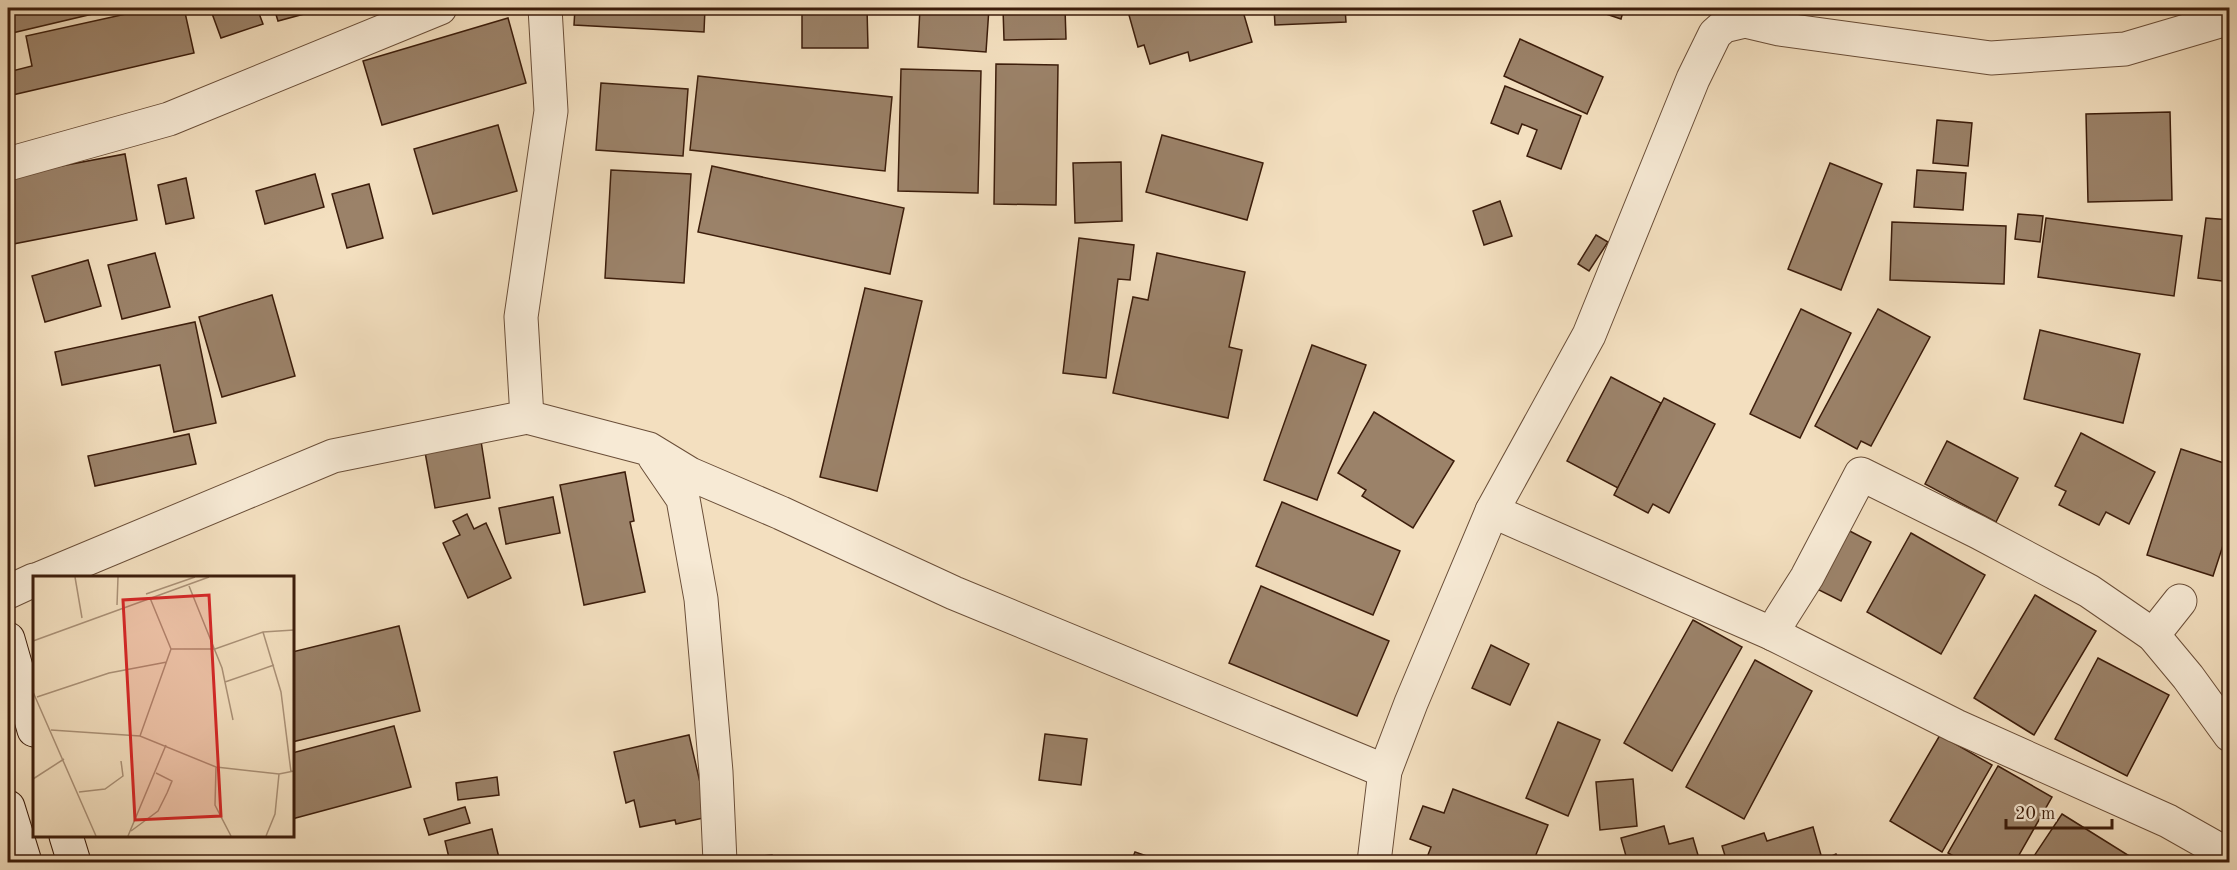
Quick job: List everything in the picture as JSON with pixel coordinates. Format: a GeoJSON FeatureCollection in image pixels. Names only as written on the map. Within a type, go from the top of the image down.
{"type":"FeatureCollection","features":[{"type":"Feature","properties":{"kind":"street"},"geometry":{"type":"LineString","coordinates":[[8,164],[169,119],[440,8]]}},
{"type":"Feature","properties":{"kind":"street"},"geometry":{"type":"LineString","coordinates":[[527,417],[521,317],[550,111],[545,8]]}},
{"type":"Feature","properties":{"kind":"street"},"geometry":{"type":"LineString","coordinates":[[1374,862],[1385,771],[1411,703],[1492,511],[1589,335],[1693,79],[1715,34],[1724,26],[1746,14],[1779,29],[1991,58],[2125,49],[2229,18]]}},
{"type":"Feature","properties":{"kind":"street"},"geometry":{"type":"LineString","coordinates":[[46,576],[333,456],[527,417],[649,449],[690,474],[781,513],[954,593],[1385,771]]}},
{"type":"Feature","properties":{"kind":"street"},"geometry":{"type":"LineString","coordinates":[[649,449],[683,499],[701,599],[716,772],[720,862]]}},
{"type":"Feature","properties":{"kind":"street"},"geometry":{"type":"LineString","coordinates":[[1773,634],[1807,578],[1861,474],[1978,532],[2089,591],[2153,635],[2188,677],[2229,735]]}},
{"type":"Feature","properties":{"kind":"street"},"geometry":{"type":"LineString","coordinates":[[1492,511],[1773,634],[1956,726],[2168,821],[2229,856]]}},
{"type":"Feature","properties":{"kind":"street"},"geometry":{"type":"LineString","coordinates":[[8,592],[33,580]]}},
{"type":"Feature","properties":{"kind":"street"},"geometry":{"type":"LineString","coordinates":[[2153,635],[2180,601]]}},
{"type":"Feature","properties":{"kind":"street"},"geometry":{"type":"LineString","coordinates":[[8,639],[33,726]]}},
{"type":"Feature","properties":{"kind":"street"},"geometry":{"type":"LineString","coordinates":[[8,807],[25,862]]}},
{"type":"Feature","properties":{"kind":"street"},"geometry":{"type":"LineString","coordinates":[[66,837],[74,862]]}},
{"type":"Feature","properties":{"kind":"building"},"geometry":{"type":"Polygon","coordinates":[[[8,8],[118,8],[8,34],[8,8]]]}},
{"type":"Feature","properties":{"kind":"building"},"geometry":{"type":"Polygon","coordinates":[[[153,8],[184,8],[194,53],[8,96],[8,72],[32,66],[26,36],[153,8]]]}},
{"type":"Feature","properties":{"kind":"building"},"geometry":{"type":"Polygon","coordinates":[[[210,8],[257,8],[263,24],[221,38],[210,8]]]}},
{"type":"Feature","properties":{"kind":"building"},"geometry":{"type":"Polygon","coordinates":[[[274,8],[318,8],[319,10],[278,21],[274,8]]]}},
{"type":"Feature","properties":{"kind":"building"},"geometry":{"type":"Polygon","coordinates":[[[575,8],[705,8],[704,32],[574,25],[575,8]]]}},
{"type":"Feature","properties":{"kind":"building"},"geometry":{"type":"Polygon","coordinates":[[[802,8],[867,8],[868,48],[802,48],[802,8]]]}},
{"type":"Feature","properties":{"kind":"building"},"geometry":{"type":"Polygon","coordinates":[[[920,8],[989,8],[986,52],[918,47],[920,8]]]}},
{"type":"Feature","properties":{"kind":"building"},"geometry":{"type":"Polygon","coordinates":[[[1003,8],[1065,8],[1066,39],[1004,40],[1003,8]]]}},
{"type":"Feature","properties":{"kind":"building"},"geometry":{"type":"Polygon","coordinates":[[[1127,8],[1242,8],[1252,42],[1190,61],[1188,52],[1150,64],[1144,45],[1138,47],[1127,8]]]}},
{"type":"Feature","properties":{"kind":"building"},"geometry":{"type":"Polygon","coordinates":[[[1274,8],[1345,8],[1346,22],[1275,25],[1274,8]]]}},
{"type":"Feature","properties":{"kind":"building"},"geometry":{"type":"Polygon","coordinates":[[[1588,8],[1624,8],[1621,19],[1588,8]]]}},
{"type":"Feature","properties":{"kind":"building"},"geometry":{"type":"Polygon","coordinates":[[[508,18],[526,83],[382,125],[363,61],[508,18]]]}},
{"type":"Feature","properties":{"kind":"building"},"geometry":{"type":"Polygon","coordinates":[[[1520,39],[1603,77],[1587,114],[1504,76],[1520,39]]]}},
{"type":"Feature","properties":{"kind":"building"},"geometry":{"type":"Polygon","coordinates":[[[996,64],[1058,65],[1056,205],[994,204],[996,64]]]}},
{"type":"Feature","properties":{"kind":"building"},"geometry":{"type":"Polygon","coordinates":[[[901,69],[981,71],[978,193],[898,191],[901,69]]]}},
{"type":"Feature","properties":{"kind":"building"},"geometry":{"type":"Polygon","coordinates":[[[698,76],[892,97],[885,171],[690,150],[698,76]]]}},
{"type":"Feature","properties":{"kind":"building"},"geometry":{"type":"Polygon","coordinates":[[[601,83],[688,89],[683,156],[596,150],[601,83]]]}},
{"type":"Feature","properties":{"kind":"building"},"geometry":{"type":"Polygon","coordinates":[[[1505,86],[1581,116],[1561,169],[1527,156],[1537,130],[1522,124],[1518,134],[1491,123],[1505,86]]]}},
{"type":"Feature","properties":{"kind":"building"},"geometry":{"type":"Polygon","coordinates":[[[2170,112],[2172,200],[2088,202],[2086,114],[2170,112]]]}},
{"type":"Feature","properties":{"kind":"building"},"geometry":{"type":"Polygon","coordinates":[[[1937,120],[1972,123],[1968,166],[1933,163],[1937,120]]]}},
{"type":"Feature","properties":{"kind":"building"},"geometry":{"type":"Polygon","coordinates":[[[498,125],[517,191],[433,214],[414,149],[498,125]]]}},
{"type":"Feature","properties":{"kind":"building"},"geometry":{"type":"Polygon","coordinates":[[[1162,135],[1263,163],[1247,220],[1146,192],[1162,135]]]}},
{"type":"Feature","properties":{"kind":"building"},"geometry":{"type":"Polygon","coordinates":[[[125,154],[137,220],[8,245],[8,176],[125,154]]]}},
{"type":"Feature","properties":{"kind":"building"},"geometry":{"type":"Polygon","coordinates":[[[1121,162],[1122,221],[1075,223],[1073,163],[1121,162]]]}},
{"type":"Feature","properties":{"kind":"building"},"geometry":{"type":"Polygon","coordinates":[[[1830,163],[1882,184],[1841,290],[1788,269],[1830,163]]]}},
{"type":"Feature","properties":{"kind":"building"},"geometry":{"type":"Polygon","coordinates":[[[712,166],[904,208],[890,274],[698,232],[712,166]]]}},
{"type":"Feature","properties":{"kind":"building"},"geometry":{"type":"Polygon","coordinates":[[[611,170],[691,174],[684,283],[605,278],[611,170]]]}},
{"type":"Feature","properties":{"kind":"building"},"geometry":{"type":"Polygon","coordinates":[[[1917,170],[1966,173],[1963,210],[1914,207],[1917,170]]]}},
{"type":"Feature","properties":{"kind":"building"},"geometry":{"type":"Polygon","coordinates":[[[315,174],[324,207],[265,224],[256,191],[315,174]]]}},
{"type":"Feature","properties":{"kind":"building"},"geometry":{"type":"Polygon","coordinates":[[[186,178],[194,218],[166,224],[158,185],[186,178]]]}},
{"type":"Feature","properties":{"kind":"building"},"geometry":{"type":"Polygon","coordinates":[[[369,184],[383,238],[347,248],[332,194],[369,184]]]}},
{"type":"Feature","properties":{"kind":"building"},"geometry":{"type":"Polygon","coordinates":[[[1500,201],[1512,236],[1484,245],[1473,211],[1500,201]]]}},
{"type":"Feature","properties":{"kind":"building"},"geometry":{"type":"Polygon","coordinates":[[[2018,214],[2043,216],[2040,242],[2015,239],[2018,214]]]}},
{"type":"Feature","properties":{"kind":"building"},"geometry":{"type":"Polygon","coordinates":[[[2046,218],[2182,236],[2174,296],[2038,277],[2046,218]]]}},
{"type":"Feature","properties":{"kind":"building"},"geometry":{"type":"Polygon","coordinates":[[[2206,218],[2230,220],[2230,282],[2198,278],[2206,218]]]}},
{"type":"Feature","properties":{"kind":"building"},"geometry":{"type":"Polygon","coordinates":[[[1892,222],[2006,226],[2004,284],[1890,280],[1892,222]]]}},
{"type":"Feature","properties":{"kind":"building"},"geometry":{"type":"Polygon","coordinates":[[[1596,235],[1608,242],[1589,271],[1578,264],[1596,235]]]}},
{"type":"Feature","properties":{"kind":"building"},"geometry":{"type":"Polygon","coordinates":[[[1079,238],[1134,245],[1130,280],[1118,279],[1106,378],[1063,373],[1079,238]]]}},
{"type":"Feature","properties":{"kind":"building"},"geometry":{"type":"Polygon","coordinates":[[[155,253],[170,307],[122,319],[108,265],[155,253]]]}},
{"type":"Feature","properties":{"kind":"building"},"geometry":{"type":"Polygon","coordinates":[[[1157,253],[1245,272],[1229,347],[1242,350],[1228,418],[1113,393],[1133,297],[1148,300],[1157,253]]]}},
{"type":"Feature","properties":{"kind":"building"},"geometry":{"type":"Polygon","coordinates":[[[88,260],[101,306],[45,322],[32,276],[88,260]]]}},
{"type":"Feature","properties":{"kind":"building"},"geometry":{"type":"Polygon","coordinates":[[[865,288],[922,301],[877,491],[820,477],[865,288]]]}},
{"type":"Feature","properties":{"kind":"building"},"geometry":{"type":"Polygon","coordinates":[[[272,295],[295,376],[222,397],[199,317],[272,295]]]}},
{"type":"Feature","properties":{"kind":"building"},"geometry":{"type":"Polygon","coordinates":[[[1801,309],[1851,333],[1800,438],[1750,414],[1801,309]]]}},
{"type":"Feature","properties":{"kind":"building"},"geometry":{"type":"Polygon","coordinates":[[[1878,309],[1930,337],[1871,446],[1861,441],[1857,449],[1815,426],[1878,309]]]}},
{"type":"Feature","properties":{"kind":"building"},"geometry":{"type":"Polygon","coordinates":[[[195,322],[216,423],[174,432],[160,365],[62,385],[55,352],[195,322]]]}},
{"type":"Feature","properties":{"kind":"building"},"geometry":{"type":"Polygon","coordinates":[[[2040,330],[2140,354],[2123,423],[2024,399],[2040,330]]]}},
{"type":"Feature","properties":{"kind":"building"},"geometry":{"type":"Polygon","coordinates":[[[1312,345],[1366,365],[1317,500],[1264,480],[1312,345]]]}},
{"type":"Feature","properties":{"kind":"building"},"geometry":{"type":"Polygon","coordinates":[[[1611,377],[1661,403],[1618,488],[1567,461],[1611,377]]]}},
{"type":"Feature","properties":{"kind":"building"},"geometry":{"type":"Polygon","coordinates":[[[1664,398],[1715,424],[1669,513],[1653,504],[1648,513],[1614,495],[1664,398]]]}},
{"type":"Feature","properties":{"kind":"building"},"geometry":{"type":"Polygon","coordinates":[[[1374,412],[1454,461],[1413,528],[1362,496],[1366,490],[1338,473],[1374,412]]]}},
{"type":"Feature","properties":{"kind":"building"},"geometry":{"type":"Polygon","coordinates":[[[2081,433],[2155,472],[2129,524],[2106,512],[2099,525],[2059,505],[2066,491],[2055,486],[2081,433]]]}},
{"type":"Feature","properties":{"kind":"building"},"geometry":{"type":"Polygon","coordinates":[[[189,434],[196,464],[95,486],[88,456],[189,434]]]}},
{"type":"Feature","properties":{"kind":"building"},"geometry":{"type":"Polygon","coordinates":[[[481,441],[490,498],[435,508],[425,452],[481,441]]]}},
{"type":"Feature","properties":{"kind":"building"},"geometry":{"type":"Polygon","coordinates":[[[1947,441],[2018,478],[1996,522],[1925,484],[1947,441]]]}},
{"type":"Feature","properties":{"kind":"building"},"geometry":{"type":"Polygon","coordinates":[[[2181,449],[2230,465],[2230,524],[2213,576],[2147,555],[2181,449]]]}},
{"type":"Feature","properties":{"kind":"building"},"geometry":{"type":"Polygon","coordinates":[[[625,472],[634,521],[630,522],[645,592],[584,605],[560,485],[625,472]]]}},
{"type":"Feature","properties":{"kind":"building"},"geometry":{"type":"Polygon","coordinates":[[[553,497],[560,533],[506,544],[499,508],[553,497]]]}},
{"type":"Feature","properties":{"kind":"building"},"geometry":{"type":"Polygon","coordinates":[[[1282,502],[1400,551],[1373,615],[1256,566],[1282,502]]]}},
{"type":"Feature","properties":{"kind":"building"},"geometry":{"type":"Polygon","coordinates":[[[467,514],[474,529],[486,523],[511,578],[468,598],[443,543],[460,535],[453,521],[467,514]]]}},
{"type":"Feature","properties":{"kind":"building"},"geometry":{"type":"Polygon","coordinates":[[[1842,527],[1871,542],[1841,601],[1813,587],[1842,527]]]}},
{"type":"Feature","properties":{"kind":"building"},"geometry":{"type":"Polygon","coordinates":[[[1911,533],[1985,575],[1941,654],[1867,612],[1911,533]]]}},
{"type":"Feature","properties":{"kind":"building"},"geometry":{"type":"Polygon","coordinates":[[[1261,586],[1389,641],[1357,716],[1229,663],[1261,586]]]}},
{"type":"Feature","properties":{"kind":"building"},"geometry":{"type":"Polygon","coordinates":[[[2035,595],[2096,631],[2034,735],[1974,698],[2035,595]]]}},
{"type":"Feature","properties":{"kind":"building"},"geometry":{"type":"Polygon","coordinates":[[[1693,620],[1742,647],[1672,771],[1624,743],[1693,620]]]}},
{"type":"Feature","properties":{"kind":"building"},"geometry":{"type":"Polygon","coordinates":[[[399,626],[420,711],[294,742],[294,652],[399,626]]]}},
{"type":"Feature","properties":{"kind":"building"},"geometry":{"type":"Polygon","coordinates":[[[1491,645],[1529,664],[1510,705],[1472,688],[1491,645]]]}},
{"type":"Feature","properties":{"kind":"building"},"geometry":{"type":"Polygon","coordinates":[[[2098,658],[2169,695],[2127,776],[2055,739],[2098,658]]]}},
{"type":"Feature","properties":{"kind":"building"},"geometry":{"type":"Polygon","coordinates":[[[1755,660],[1812,691],[1744,819],[1686,787],[1755,660]]]}},
{"type":"Feature","properties":{"kind":"building"},"geometry":{"type":"Polygon","coordinates":[[[1558,722],[1600,740],[1568,816],[1526,798],[1558,722]]]}},
{"type":"Feature","properties":{"kind":"building"},"geometry":{"type":"Polygon","coordinates":[[[394,726],[411,787],[294,818],[294,752],[394,726]]]}},
{"type":"Feature","properties":{"kind":"building"},"geometry":{"type":"Polygon","coordinates":[[[1045,734],[1087,739],[1081,785],[1039,780],[1045,734]]]}},
{"type":"Feature","properties":{"kind":"building"},"geometry":{"type":"Polygon","coordinates":[[[689,735],[708,817],[676,824],[675,820],[640,827],[634,800],[626,803],[614,752],[689,735]]]}},
{"type":"Feature","properties":{"kind":"building"},"geometry":{"type":"Polygon","coordinates":[[[1940,735],[1992,765],[1942,852],[1890,821],[1940,735]]]}},
{"type":"Feature","properties":{"kind":"building"},"geometry":{"type":"Polygon","coordinates":[[[1998,766],[2052,797],[2015,862],[1964,862],[1948,853],[1998,766]]]}},
{"type":"Feature","properties":{"kind":"building"},"geometry":{"type":"Polygon","coordinates":[[[497,777],[499,795],[458,800],[456,783],[497,777]]]}},
{"type":"Feature","properties":{"kind":"building"},"geometry":{"type":"Polygon","coordinates":[[[1633,779],[1637,826],[1600,830],[1596,782],[1633,779]]]}},
{"type":"Feature","properties":{"kind":"building"},"geometry":{"type":"Polygon","coordinates":[[[1453,789],[1548,825],[1533,862],[1431,862],[1426,860],[1431,847],[1410,839],[1423,806],[1444,813],[1453,789]]]}},
{"type":"Feature","properties":{"kind":"building"},"geometry":{"type":"Polygon","coordinates":[[[465,807],[470,823],[429,835],[424,819],[465,807]]]}},
{"type":"Feature","properties":{"kind":"building"},"geometry":{"type":"Polygon","coordinates":[[[2062,814],[2139,862],[2030,862],[2062,814]]]}},
{"type":"Feature","properties":{"kind":"building"},"geometry":{"type":"Polygon","coordinates":[[[1664,826],[1669,844],[1693,838],[1700,862],[1607,862],[1626,856],[1621,838],[1664,826]]]}},
{"type":"Feature","properties":{"kind":"building"},"geometry":{"type":"Polygon","coordinates":[[[1813,827],[1821,855],[1796,862],[1727,862],[1722,846],[1764,833],[1767,841],[1813,827]]]}},
{"type":"Feature","properties":{"kind":"building"},"geometry":{"type":"Polygon","coordinates":[[[492,829],[500,862],[450,862],[445,841],[492,829]]]}},
{"type":"Feature","properties":{"kind":"building"},"geometry":{"type":"Polygon","coordinates":[[[1135,852],[1164,862],[1131,862],[1135,852]]]}},
{"type":"Feature","properties":{"kind":"building"},"geometry":{"type":"Polygon","coordinates":[[[1836,854],[1840,862],[1819,862],[1836,854]]]}},
{"type":"Feature","properties":{"kind":"building"},"geometry":{"type":"Polygon","coordinates":[[[772,855],[773,862],[754,862],[753,857],[772,855]]]}}]}
